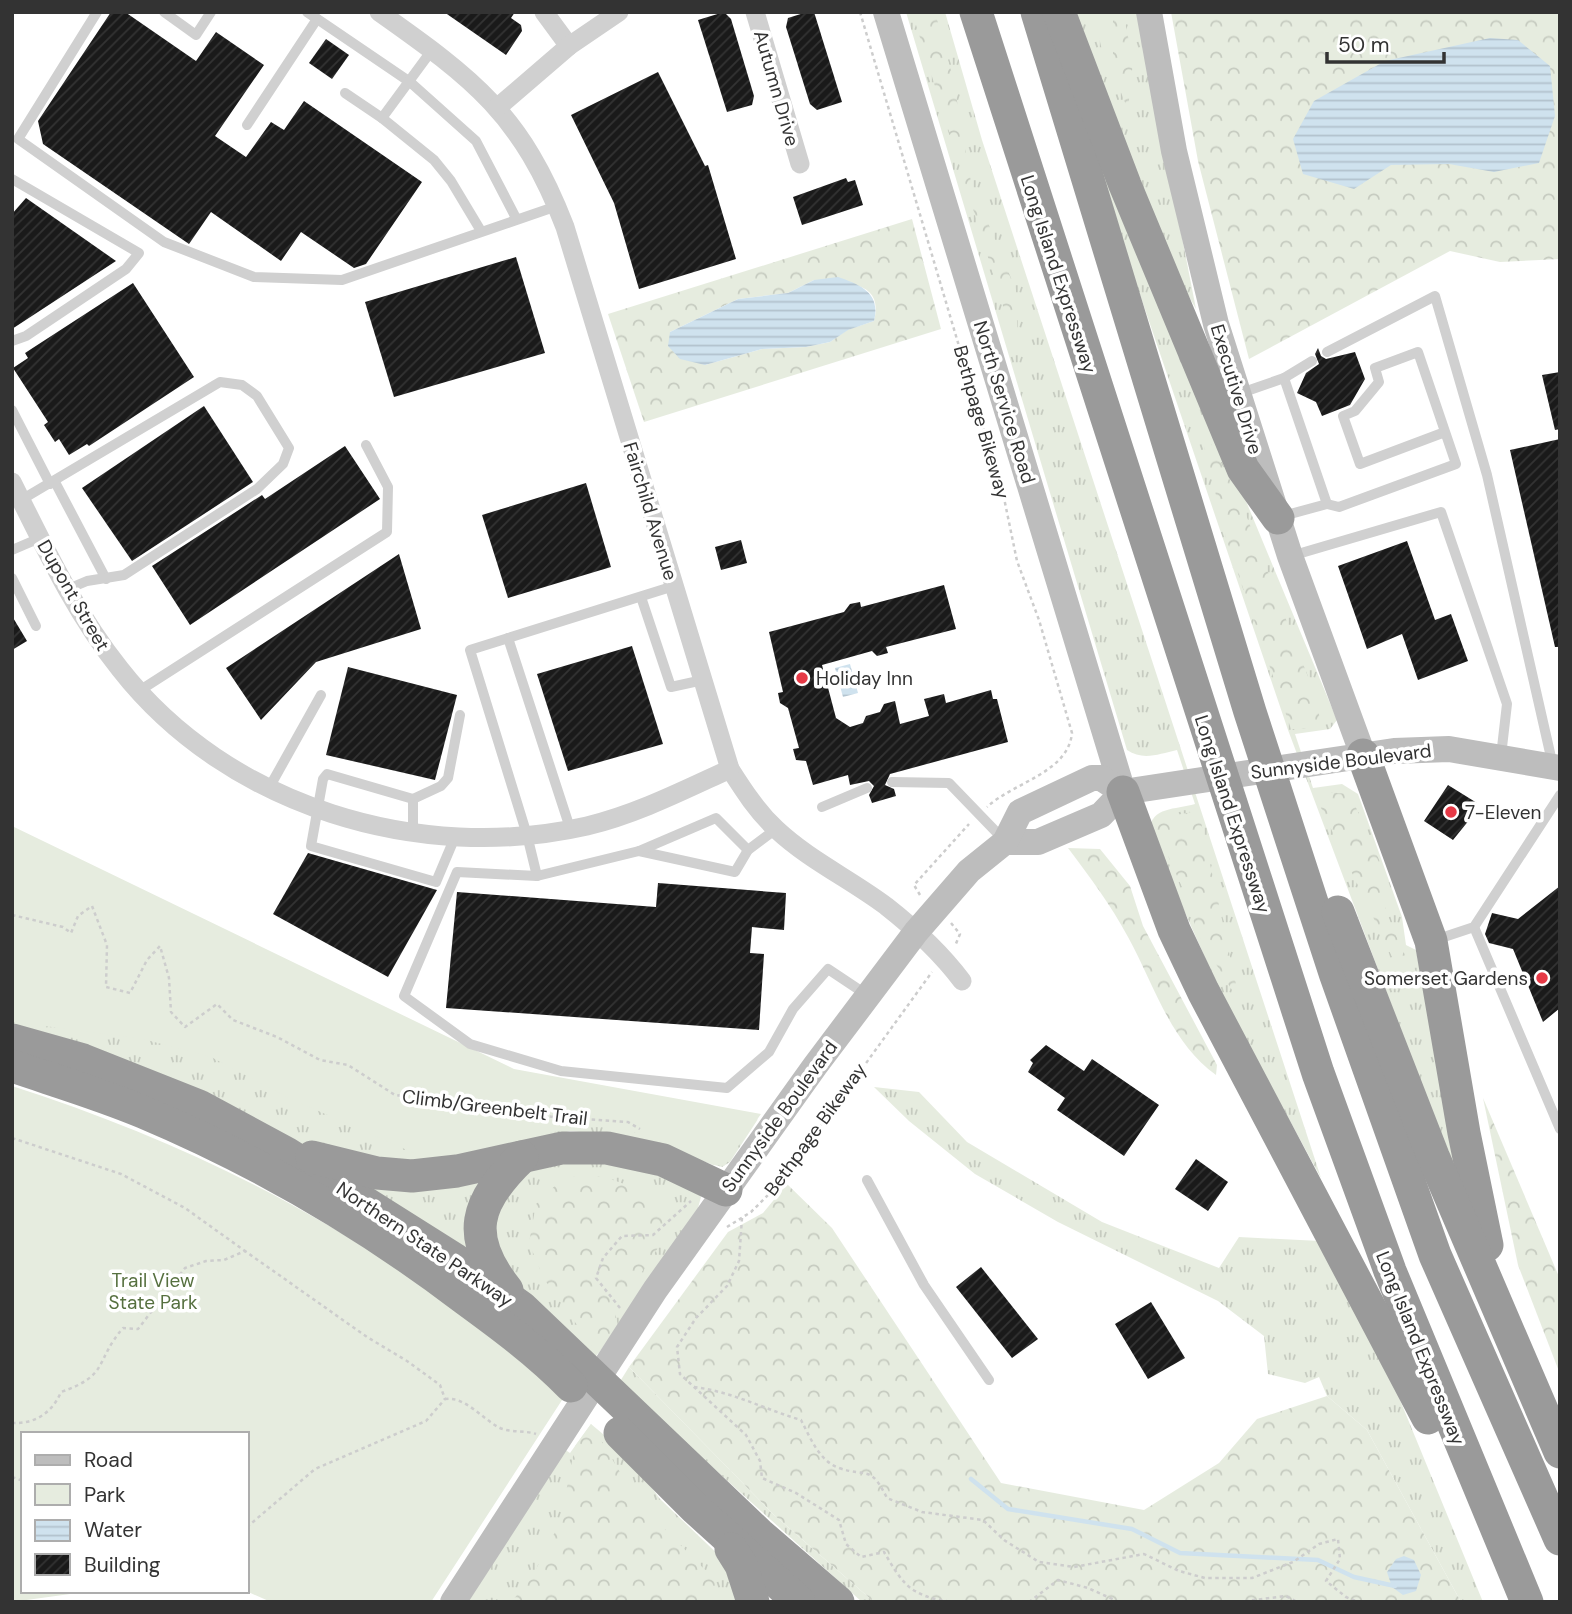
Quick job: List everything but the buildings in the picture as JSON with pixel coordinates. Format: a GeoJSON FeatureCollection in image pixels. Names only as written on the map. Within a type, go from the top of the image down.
{"type":"FeatureCollection","features":[{"type":"Feature","properties":{"kind":"highway","name":"Long Island Expressway"},"geometry":{"type":"LineString","coordinates":[[976,12],[1318,1073],[1390,1271],[1525,1602]]}},
{"type":"Feature","properties":{"kind":"highway"},"geometry":{"type":"LineString","coordinates":[[1037,12],[1250,712],[1335,973],[1435,1255],[1560,1539]]}},
{"type":"Feature","properties":{"kind":"highway"},"geometry":{"type":"LineString","coordinates":[[1059,12],[1125,185],[1243,469],[1278,518]]}},
{"type":"Feature","properties":{"kind":"highway"},"geometry":{"type":"LineString","coordinates":[[1347,757],[1431,941],[1464,1133],[1487,1243],[1491,1297]]}},
{"type":"Feature","properties":{"kind":"highway"},"geometry":{"type":"LineString","coordinates":[[1137,789],[1174,930],[1203,991],[1333,1233],[1525,1602]]}},
{"type":"Feature","properties":{"kind":"highway"},"geometry":{"type":"LineString","coordinates":[[1287,823],[1322,871],[1428,1144],[1491,1297],[1560,1452]]}},
{"type":"Feature","properties":{"kind":"highway","name":"Northern State Parkway"},"geometry":{"type":"LineString","coordinates":[[12,1040],[83,1060],[199,1106],[286,1153],[454,1259],[522,1308],[759,1534],[838,1602]]}},
{"type":"Feature","properties":{"kind":"highway","name":"Northern State Parkway"},"geometry":{"type":"LineString","coordinates":[[12,1066],[141,1111],[269,1171],[350,1218],[424,1267],[513,1335],[561,1376],[715,1526],[799,1602]]}},
{"type":"Feature","properties":{"kind":"highway"},"geometry":{"type":"LineString","coordinates":[[286,1153],[377,1173],[412,1176],[457,1171],[562,1148],[630,1151],[663,1160],[722,1201]]}},
{"type":"Feature","properties":{"kind":"highway"},"geometry":{"type":"LineString","coordinates":[[522,1157],[493,1187],[485,1201],[480,1227],[480,1241],[494,1274],[522,1308]]}},
{"type":"Feature","properties":{"kind":"highway"},"geometry":{"type":"LineString","coordinates":[[715,1526],[741,1565],[753,1602]]}},
{"type":"Feature","properties":{"kind":"main road","name":"North Service Road"},"geometry":{"type":"LineString","coordinates":[[886,12],[1137,789]]}},
{"type":"Feature","properties":{"kind":"main road","name":"Executive Drive"},"geometry":{"type":"LineString","coordinates":[[1149,12],[1174,151],[1216,324],[1290,556],[1347,757]]}},
{"type":"Feature","properties":{"kind":"main road","name":"Sunnyside Boulevard"},"geometry":{"type":"LineString","coordinates":[[453,1602],[577,1409],[628,1322],[722,1201],[867,995],[916,932],[969,871],[1005,842],[1020,812],[1092,778],[1101,778],[1137,789],[1347,757],[1449,749],[1557,767]]}},
{"type":"Feature","properties":{"kind":"main road"},"geometry":{"type":"LineString","coordinates":[[1005,842],[1038,842],[1101,815],[1137,789]]}},
{"type":"Feature","properties":{"kind":"street","name":"Fairchild Avenue"},"geometry":{"type":"LineString","coordinates":[[379,12],[467,77],[498,107],[521,137],[557,206],[730,769],[751,801],[776,829],[806,853],[885,905],[945,958],[962,981]]}},
{"type":"Feature","properties":{"kind":"street"},"geometry":{"type":"LineString","coordinates":[[544,12],[569,46]]}},
{"type":"Feature","properties":{"kind":"street"},"geometry":{"type":"LineString","coordinates":[[498,107],[569,46],[619,12]]}},
{"type":"Feature","properties":{"kind":"street","name":"Autumn Drive"},"geometry":{"type":"LineString","coordinates":[[755,12],[800,164]]}},
{"type":"Feature","properties":{"kind":"street","name":"Dupont Street"},"geometry":{"type":"LineString","coordinates":[[12,482],[94,635],[139,691],[193,741],[248,778],[317,808],[380,827],[413,832],[455,837],[527,835],[570,828],[643,808],[730,769]]}},
{"type":"Feature","properties":{"kind":"lane"},"geometry":{"type":"LineString","coordinates":[[97,12],[18,139],[164,242],[254,277],[342,281],[516,218],[557,206]]}},
{"type":"Feature","properties":{"kind":"lane"},"geometry":{"type":"LineString","coordinates":[[164,12],[196,35],[211,12]]}},
{"type":"Feature","properties":{"kind":"lane"},"geometry":{"type":"LineString","coordinates":[[307,12],[410,82],[476,141],[516,218]]}},
{"type":"Feature","properties":{"kind":"lane"},"geometry":{"type":"LineString","coordinates":[[247,125],[317,19]]}},
{"type":"Feature","properties":{"kind":"lane"},"geometry":{"type":"LineString","coordinates":[[382,118],[433,50]]}},
{"type":"Feature","properties":{"kind":"lane"},"geometry":{"type":"LineString","coordinates":[[345,93],[382,118],[434,160],[451,181],[481,231]]}},
{"type":"Feature","properties":{"kind":"lane"},"geometry":{"type":"LineString","coordinates":[[12,179],[139,253],[126,269],[26,336],[12,341]]}},
{"type":"Feature","properties":{"kind":"lane"},"geometry":{"type":"LineString","coordinates":[[1327,352],[1435,296],[1487,475],[1557,767]]}},
{"type":"Feature","properties":{"kind":"lane"},"geometry":{"type":"LineString","coordinates":[[1278,518],[1327,504],[1339,507],[1456,464],[1418,352],[1375,368],[1379,382],[1355,411],[1343,416],[1360,464],[1445,432]]}},
{"type":"Feature","properties":{"kind":"lane"},"geometry":{"type":"LineString","coordinates":[[1237,394],[1284,378],[1312,361]]}},
{"type":"Feature","properties":{"kind":"lane"},"geometry":{"type":"LineString","coordinates":[[1284,378],[1327,504]]}},
{"type":"Feature","properties":{"kind":"lane"},"geometry":{"type":"LineString","coordinates":[[21,500],[220,382],[242,385],[257,396],[289,448],[283,464],[257,489],[124,575],[87,582],[68,589]]}},
{"type":"Feature","properties":{"kind":"lane"},"geometry":{"type":"LineString","coordinates":[[12,410],[106,579]]}},
{"type":"Feature","properties":{"kind":"lane"},"geometry":{"type":"LineString","coordinates":[[139,691],[387,532],[388,487],[366,445]]}},
{"type":"Feature","properties":{"kind":"lane"},"geometry":{"type":"LineString","coordinates":[[1290,556],[1441,512],[1507,704],[1501,756]]}},
{"type":"Feature","properties":{"kind":"lane"},"geometry":{"type":"LineString","coordinates":[[12,550],[40,538]]}},
{"type":"Feature","properties":{"kind":"lane"},"geometry":{"type":"LineString","coordinates":[[12,578],[36,626]]}},
{"type":"Feature","properties":{"kind":"lane"},"geometry":{"type":"LineString","coordinates":[[537,876],[470,650],[674,586]]}},
{"type":"Feature","properties":{"kind":"lane"},"geometry":{"type":"LineString","coordinates":[[641,597],[671,687],[703,680]]}},
{"type":"Feature","properties":{"kind":"lane"},"geometry":{"type":"LineString","coordinates":[[508,638],[570,828]]}},
{"type":"Feature","properties":{"kind":"lane"},"geometry":{"type":"LineString","coordinates":[[269,788],[321,695]]}},
{"type":"Feature","properties":{"kind":"lane"},"geometry":{"type":"LineString","coordinates":[[455,837],[436,881],[311,845],[323,779],[327,774],[413,799],[441,786],[448,778],[460,715]]}},
{"type":"Feature","properties":{"kind":"lane"},"geometry":{"type":"LineString","coordinates":[[892,782],[948,783],[1005,842]]}},
{"type":"Feature","properties":{"kind":"lane"},"geometry":{"type":"LineString","coordinates":[[822,807],[867,788]]}},
{"type":"Feature","properties":{"kind":"lane"},"geometry":{"type":"LineString","coordinates":[[1431,941],[1474,927],[1560,795]]}},
{"type":"Feature","properties":{"kind":"lane"},"geometry":{"type":"LineString","coordinates":[[413,799],[413,832]]}},
{"type":"Feature","properties":{"kind":"lane"},"geometry":{"type":"LineString","coordinates":[[748,849],[716,818],[639,852],[537,876],[457,872],[404,996],[470,1044],[561,1071],[727,1087],[769,1052],[793,1009],[828,969],[867,995]]}},
{"type":"Feature","properties":{"kind":"lane"},"geometry":{"type":"LineString","coordinates":[[639,852],[735,872],[748,849],[776,829]]}},
{"type":"Feature","properties":{"kind":"lane"},"geometry":{"type":"LineString","coordinates":[[1474,927],[1556,1112],[1560,1129]]}},
{"type":"Feature","properties":{"kind":"lane"},"geometry":{"type":"LineString","coordinates":[[867,1180],[924,1285],[989,1380]]}},
{"type":"Feature","properties":{"kind":"path","name":"Bethpage Bikeway"},"geometry":{"type":"LineString","coordinates":[[860,12],[1004,498],[1017,561],[1040,620],[1071,723],[1069,749],[1059,763],[998,797]]}},
{"type":"Feature","properties":{"kind":"path"},"geometry":{"type":"LineString","coordinates":[[916,891],[914,885],[966,827]]}},
{"type":"Feature","properties":{"kind":"path","name":"Climb/Greenbelt Trail"},"geometry":{"type":"LineString","coordinates":[[12,915],[63,927],[71,933],[78,916],[92,906],[107,945],[106,986],[120,992],[130,993],[147,960],[160,946],[169,978],[171,1012],[185,1027],[217,1004],[233,1020],[277,1037],[320,1060],[348,1065],[361,1072],[379,1088],[395,1095],[553,1117],[628,1122],[649,1132]]}},
{"type":"Feature","properties":{"kind":"path"},"geometry":{"type":"LineString","coordinates":[[952,925],[961,938],[955,947]]}},
{"type":"Feature","properties":{"kind":"path","name":"Bethpage Bikeway"},"geometry":{"type":"LineString","coordinates":[[721,1231],[722,1201],[762,1202],[801,1155],[814,1130],[928,976]]}},
{"type":"Feature","properties":{"kind":"path"},"geometry":{"type":"LineString","coordinates":[[12,1138],[121,1174],[185,1208],[367,1337],[440,1385],[445,1399]]}},
{"type":"Feature","properties":{"kind":"path"},"geometry":{"type":"LineString","coordinates":[[628,1322],[601,1289],[596,1278],[603,1258],[622,1236],[653,1235],[722,1201],[739,1261],[727,1286],[696,1318],[677,1347],[680,1374],[746,1435],[760,1461],[762,1478],[796,1493],[839,1520],[846,1545],[861,1557],[884,1552],[900,1577],[915,1591],[945,1601],[1019,1602]]}},
{"type":"Feature","properties":{"kind":"path"},"geometry":{"type":"LineString","coordinates":[[12,1423],[31,1423],[56,1403],[61,1392],[91,1380],[101,1367],[105,1352],[123,1328],[138,1329],[185,1268],[206,1261],[224,1260],[245,1251]]}},
{"type":"Feature","properties":{"kind":"path"},"geometry":{"type":"LineString","coordinates":[[694,1387],[726,1391],[758,1407],[801,1420],[815,1448],[837,1467],[868,1472],[880,1483],[887,1498],[922,1512],[983,1520],[1004,1540],[1039,1562],[1074,1567],[1144,1554],[1180,1572],[1205,1578],[1252,1578],[1293,1562],[1320,1544],[1338,1539],[1340,1559],[1326,1581],[1346,1597],[1358,1602]]}},
{"type":"Feature","properties":{"kind":"path"},"geometry":{"type":"LineString","coordinates":[[445,1399],[457,1400],[480,1412],[499,1427],[535,1433],[545,1440]]}},
{"type":"Feature","properties":{"kind":"path"},"geometry":{"type":"LineString","coordinates":[[248,1526],[315,1469],[426,1421],[445,1399]]}},
{"type":"Feature","properties":{"kind":"path"},"geometry":{"type":"LineString","coordinates":[[1029,1602],[1058,1580],[1088,1588],[1119,1602]]}},
{"type":"Feature","properties":{"kind":"path"},"geometry":{"type":"LineString","coordinates":[[1238,1602],[1286,1596],[1297,1602]]}},
{"type":"Feature","properties":{"kind":"green space"},"geometry":{"type":"Polygon","coordinates":[[[906,12],[945,12],[982,140],[1321,1178],[1222,996],[1149,831],[1151,823],[1160,813],[1195,804],[1177,750],[1145,756],[1127,750],[906,12]]]}},
{"type":"Feature","properties":{"kind":"green space"},"geometry":{"type":"Polygon","coordinates":[[[912,12],[935,12],[953,78],[971,182],[1016,290],[1018,354],[912,12]]]}},
{"type":"Feature","properties":{"kind":"green space"},"geometry":{"type":"Polygon","coordinates":[[[1076,12],[1138,12],[1196,309],[1166,256],[1076,12]]]}},
{"type":"Feature","properties":{"kind":"green space"},"geometry":{"type":"Polygon","coordinates":[[[1089,12],[1123,12],[1133,61],[1128,110],[1089,12]]]}},
{"type":"Feature","properties":{"kind":"green space"},"geometry":{"type":"Polygon","coordinates":[[[1093,12],[1113,12],[1113,97],[1093,12]]]}},
{"type":"Feature","properties":{"kind":"green space"},"geometry":{"type":"Polygon","coordinates":[[[1171,12],[1560,12],[1560,259],[1500,262],[1450,251],[1249,359],[1198,161],[1171,12]]]}},
{"type":"Feature","properties":{"kind":"green space"},"geometry":{"type":"Polygon","coordinates":[[[1082,124],[1169,316],[1337,720],[1330,729],[1295,734],[1313,788],[1342,784],[1358,794],[1402,917],[1406,945],[1416,950],[1457,1164],[1452,1166],[1288,730],[1082,124]]]}},
{"type":"Feature","properties":{"kind":"green space"},"geometry":{"type":"Polygon","coordinates":[[[912,219],[941,329],[644,422],[608,314],[912,219]],[[814,280],[788,293],[738,299],[670,332],[705,365],[762,349],[806,347],[830,342],[847,330],[874,321],[876,307],[867,290],[848,283],[814,280]]]}},
{"type":"Feature","properties":{"kind":"green space"},"geometry":{"type":"Polygon","coordinates":[[[1202,437],[1209,440],[1240,499],[1315,695],[1322,729],[1291,729],[1227,541],[1202,437]]]}},
{"type":"Feature","properties":{"kind":"green space"},"geometry":{"type":"Polygon","coordinates":[[[1313,791],[1350,794],[1380,862],[1382,898],[1388,916],[1402,950],[1425,985],[1414,1003],[1313,791]]]}},
{"type":"Feature","properties":{"kind":"green space"},"geometry":{"type":"Polygon","coordinates":[[[1191,812],[1201,822],[1240,1003],[1198,935],[1186,896],[1152,820],[1191,812]]]}},
{"type":"Feature","properties":{"kind":"green space"},"geometry":{"type":"Polygon","coordinates":[[[12,826],[514,1069],[761,1114],[724,1166],[713,1165],[663,1142],[630,1131],[599,1127],[569,1129],[525,1138],[463,1156],[425,1158],[289,1098],[211,1057],[139,1038],[12,1022],[12,826]]]}},
{"type":"Feature","properties":{"kind":"green space"},"geometry":{"type":"Polygon","coordinates":[[[1068,848],[1100,849],[1130,886],[1143,926],[1217,1065],[1216,1075],[1200,1062],[1175,1029],[1121,925],[1068,848]]]}},
{"type":"Feature","properties":{"kind":"green space"},"geometry":{"type":"Polygon","coordinates":[[[12,999],[527,1127],[613,1124],[738,1132],[758,1119],[730,1162],[722,1167],[619,1136],[570,1131],[433,1170],[300,1144],[12,1027],[12,999]]]}},
{"type":"Feature","properties":{"kind":"green space","name":"Trail View State Park"},"geometry":{"type":"Polygon","coordinates":[[[12,1086],[119,1124],[171,1146],[272,1194],[321,1221],[436,1295],[564,1397],[431,1602],[271,1602],[248,1592],[248,1432],[21,1432],[21,1593],[77,1593],[12,1602],[12,1086]]]}},
{"type":"Feature","properties":{"kind":"green space"},"geometry":{"type":"Polygon","coordinates":[[[874,1087],[919,1092],[967,1142],[1102,1222],[1219,1268],[1239,1237],[1320,1241],[1393,1383],[1483,1602],[1461,1602],[1367,1430],[1327,1396],[1319,1377],[1305,1383],[1268,1374],[1264,1336],[1218,1301],[1058,1222],[975,1174],[909,1121],[874,1087]]]}},
{"type":"Feature","properties":{"kind":"green space"},"geometry":{"type":"Polygon","coordinates":[[[1483,1098],[1560,1279],[1560,1374],[1518,1265],[1483,1098]]]}},
{"type":"Feature","properties":{"kind":"green space"},"geometry":{"type":"Polygon","coordinates":[[[635,1161],[697,1188],[701,1197],[698,1208],[592,1362],[500,1272],[489,1203],[540,1163],[635,1161]]]}},
{"type":"Feature","properties":{"kind":"green space"},"geometry":{"type":"Polygon","coordinates":[[[484,1171],[473,1256],[353,1184],[484,1171]]]}},
{"type":"Feature","properties":{"kind":"green space"},"geometry":{"type":"Polygon","coordinates":[[[602,1176],[663,1198],[670,1230],[615,1312],[618,1326],[598,1354],[544,1279],[529,1243],[536,1204],[564,1177],[602,1176]]]}},
{"type":"Feature","properties":{"kind":"green space"},"geometry":{"type":"Polygon","coordinates":[[[787,1184],[832,1228],[1001,1483],[1144,1510],[1219,1463],[1257,1419],[1327,1396],[1367,1430],[1461,1602],[874,1602],[773,1514],[629,1367],[728,1232],[763,1213],[787,1184]]]}},
{"type":"Feature","properties":{"kind":"green space"},"geometry":{"type":"Polygon","coordinates":[[[629,1367],[773,1514],[874,1602],[862,1602],[619,1383],[629,1367]]]}},
{"type":"Feature","properties":{"kind":"green space"},"geometry":{"type":"Polygon","coordinates":[[[591,1424],[628,1455],[660,1499],[727,1563],[746,1602],[467,1602],[564,1449],[570,1453],[591,1424]]]}},
{"type":"Feature","properties":{"kind":"green space"},"geometry":{"type":"Polygon","coordinates":[[[591,1424],[638,1502],[714,1579],[720,1602],[511,1602],[531,1579],[560,1522],[575,1446],[591,1424]]]}},
{"type":"Feature","properties":{"kind":"water"},"geometry":{"type":"Polygon","coordinates":[[[1490,38],[1518,40],[1550,66],[1555,116],[1539,163],[1494,172],[1449,164],[1391,165],[1354,189],[1303,174],[1293,139],[1314,101],[1385,61],[1490,38]]]}},
{"type":"Feature","properties":{"kind":"water"},"geometry":{"type":"Polygon","coordinates":[[[838,277],[861,287],[872,297],[875,303],[874,321],[848,330],[830,342],[806,347],[762,349],[705,365],[680,359],[668,346],[670,332],[738,299],[788,293],[814,280],[838,277]]]}},
{"type":"Feature","properties":{"kind":"water"},"geometry":{"type":"Polygon","coordinates":[[[850,664],[858,693],[843,697],[835,668],[850,664]]]}},
{"type":"Feature","properties":{"kind":"water"},"geometry":{"type":"Polygon","coordinates":[[[1404,1556],[1414,1560],[1421,1575],[1416,1591],[1403,1595],[1392,1587],[1387,1572],[1396,1559],[1404,1556]]]}},
{"type":"Feature","properties":{"kind":"waterway"},"geometry":{"type":"LineString","coordinates":[[971,1479],[1008,1509],[1132,1529],[1180,1553],[1318,1560],[1354,1577],[1395,1586]]}},
{"type":"Feature","properties":{"kind":"place","name":"Holiday Inn"},"geometry":{"type":"Point","coordinates":[802,678]}},
{"type":"Feature","properties":{"kind":"place","name":"7-Eleven"},"geometry":{"type":"Point","coordinates":[1451,812]}},
{"type":"Feature","properties":{"kind":"place","name":"Somerset Gardens"},"geometry":{"type":"Point","coordinates":[1542,978]}}]}
